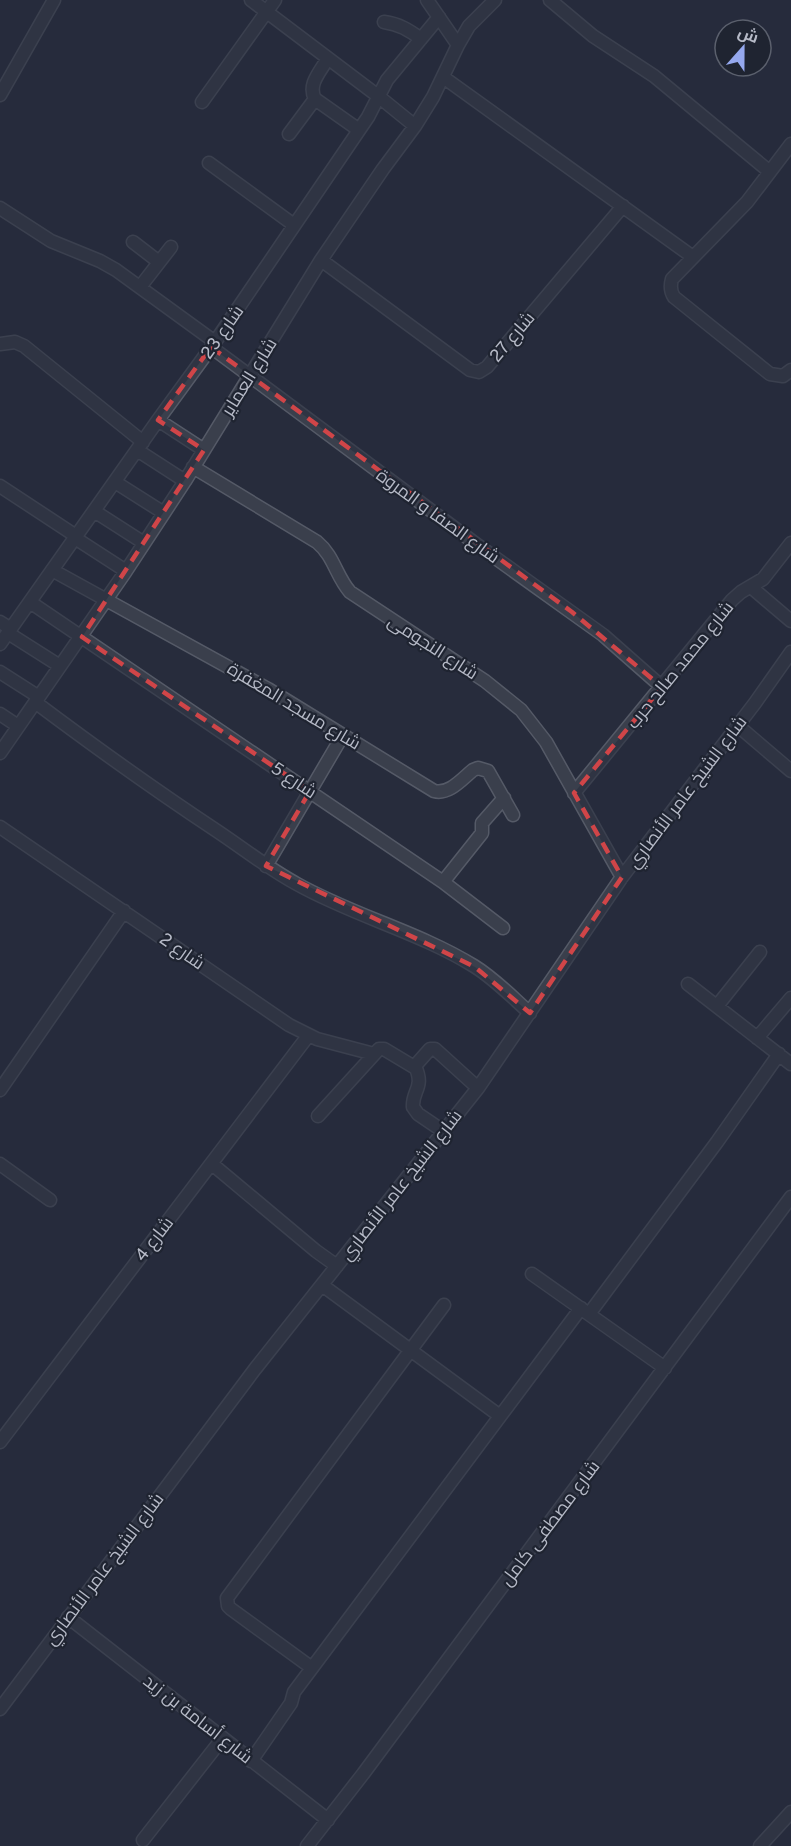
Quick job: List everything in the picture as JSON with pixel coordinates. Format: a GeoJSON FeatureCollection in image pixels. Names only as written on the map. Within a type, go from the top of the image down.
{"type":"FeatureCollection","features":[{"type":"Feature","properties":{"kind":"street"},"geometry":{"type":"LineString","coordinates":[[0,95],[54,0]]}},
{"type":"Feature","properties":{"kind":"street"},"geometry":{"type":"LineString","coordinates":[[250,0],[415,126]]}},
{"type":"Feature","properties":{"kind":"street"},"geometry":{"type":"LineString","coordinates":[[202,102],[275,0]]}},
{"type":"Feature","properties":{"kind":"street"},"geometry":{"type":"LineString","coordinates":[[427,0],[458,45]]}},
{"type":"Feature","properties":{"kind":"street","name":"شارع العماير"},"geometry":{"type":"LineString","coordinates":[[0,753],[126,571],[204,450],[321,260],[415,126],[470,26],[495,0]]}},
{"type":"Feature","properties":{"kind":"street"},"geometry":{"type":"LineString","coordinates":[[550,0],[593,36],[654,76],[770,172]]}},
{"type":"Feature","properties":{"kind":"street","name":"شارع 23"},"geometry":{"type":"LineString","coordinates":[[0,645],[213,345],[368,117],[387,80],[439,17]]}},
{"type":"Feature","properties":{"kind":"street"},"geometry":{"type":"LineString","coordinates":[[384,22],[407,29],[421,39]]}},
{"type":"Feature","properties":{"kind":"street"},"geometry":{"type":"LineString","coordinates":[[328,58],[311,88],[315,99],[359,130]]}},
{"type":"Feature","properties":{"kind":"street"},"geometry":{"type":"LineString","coordinates":[[443,77],[693,257]]}},
{"type":"Feature","properties":{"kind":"street"},"geometry":{"type":"LineString","coordinates":[[289,134],[315,99]]}},
{"type":"Feature","properties":{"kind":"street"},"geometry":{"type":"LineString","coordinates":[[791,144],[747,202],[672,279],[670,288],[674,297],[770,375],[783,376],[791,370]]}},
{"type":"Feature","properties":{"kind":"street"},"geometry":{"type":"LineString","coordinates":[[209,163],[294,225]]}},
{"type":"Feature","properties":{"kind":"street","name":"شارع 27"},"geometry":{"type":"LineString","coordinates":[[321,260],[470,370],[479,372],[487,367],[623,206]]}},
{"type":"Feature","properties":{"kind":"street","name":"شارع الصفا و المروة"},"geometry":{"type":"LineString","coordinates":[[0,208],[43,237],[100,261],[140,287],[249,376],[603,635],[662,687]]}},
{"type":"Feature","properties":{"kind":"street"},"geometry":{"type":"LineString","coordinates":[[133,242],[159,262]]}},
{"type":"Feature","properties":{"kind":"street"},"geometry":{"type":"LineString","coordinates":[[140,287],[171,247]]}},
{"type":"Feature","properties":{"kind":"street"},"geometry":{"type":"LineString","coordinates":[[0,344],[15,342],[24,346],[184,481]]}},
{"type":"Feature","properties":{"kind":"street"},"geometry":{"type":"LineString","coordinates":[[158,420],[204,450]]}},
{"type":"Feature","properties":{"kind":"street","name":"شارع النجومى"},"geometry":{"type":"LineString","coordinates":[[193,467],[317,542],[329,554],[339,578],[350,592],[505,696],[521,710],[546,742],[622,877]]}},
{"type":"Feature","properties":{"kind":"street"},"geometry":{"type":"LineString","coordinates":[[115,482],[164,513]]}},
{"type":"Feature","properties":{"kind":"street"},"geometry":{"type":"LineString","coordinates":[[0,486],[126,571]]}},
{"type":"Feature","properties":{"kind":"street"},"geometry":{"type":"LineString","coordinates":[[94,511],[144,543]]}},
{"type":"Feature","properties":{"kind":"street","name":"شارع محمد صالح حرب"},"geometry":{"type":"LineString","coordinates":[[574,793],[732,600],[763,579],[791,543]]}},
{"type":"Feature","properties":{"kind":"street","name":"شارع مسجد المغفرة"},"geometry":{"type":"LineString","coordinates":[[52,570],[241,674],[439,792],[449,790],[473,770],[483,769],[491,775],[513,815]]}},
{"type":"Feature","properties":{"kind":"street"},"geometry":{"type":"LineString","coordinates":[[751,587],[791,621]]}},
{"type":"Feature","properties":{"kind":"street","name":"شارع 5"},"geometry":{"type":"LineString","coordinates":[[30,602],[443,882],[503,928]]}},
{"type":"Feature","properties":{"kind":"street"},"geometry":{"type":"LineString","coordinates":[[0,622],[9,631],[60,666]]}},
{"type":"Feature","properties":{"kind":"street","name":"شارع الشيخ عامر الأنصاري"},"geometry":{"type":"LineString","coordinates":[[0,1709],[248,1378],[478,1088],[622,877],[755,703],[791,652]]}},
{"type":"Feature","properties":{"kind":"street"},"geometry":{"type":"LineString","coordinates":[[0,672],[167,798],[266,866],[297,885],[444,950],[475,967],[530,1014]]}},
{"type":"Feature","properties":{"kind":"street"},"geometry":{"type":"LineString","coordinates":[[0,714],[18,726]]}},
{"type":"Feature","properties":{"kind":"street"},"geometry":{"type":"LineString","coordinates":[[737,725],[791,771]]}},
{"type":"Feature","properties":{"kind":"street"},"geometry":{"type":"LineString","coordinates":[[266,866],[343,735]]}},
{"type":"Feature","properties":{"kind":"street"},"geometry":{"type":"LineString","coordinates":[[443,882],[482,833],[482,823],[504,798]]}},
{"type":"Feature","properties":{"kind":"street","name":"شارع 2"},"geometry":{"type":"LineString","coordinates":[[0,827],[308,1036],[374,1054],[379,1049],[384,1049],[411,1066],[416,1066]]}},
{"type":"Feature","properties":{"kind":"street"},"geometry":{"type":"LineString","coordinates":[[0,1090],[124,911]]}},
{"type":"Feature","properties":{"kind":"street"},"geometry":{"type":"LineString","coordinates":[[717,1006],[760,952]]}},
{"type":"Feature","properties":{"kind":"street"},"geometry":{"type":"LineString","coordinates":[[688,984],[791,1064]]}},
{"type":"Feature","properties":{"kind":"street"},"geometry":{"type":"LineString","coordinates":[[758,1038],[791,998]]}},
{"type":"Feature","properties":{"kind":"street","name":"شارع 4"},"geometry":{"type":"LineString","coordinates":[[0,1442],[308,1036]]}},
{"type":"Feature","properties":{"kind":"street"},"geometry":{"type":"LineString","coordinates":[[443,1131],[418,1114],[413,1107],[412,1102],[417,1092],[419,1079],[416,1066],[430,1049],[435,1049],[478,1088]]}},
{"type":"Feature","properties":{"kind":"street"},"geometry":{"type":"LineString","coordinates":[[318,1116],[374,1054]]}},
{"type":"Feature","properties":{"kind":"street"},"geometry":{"type":"LineString","coordinates":[[251,1761],[291,1703],[294,1692],[500,1416],[717,1142],[779,1054]]}},
{"type":"Feature","properties":{"kind":"street"},"geometry":{"type":"LineString","coordinates":[[0,1164],[50,1200]]}},
{"type":"Feature","properties":{"kind":"street"},"geometry":{"type":"LineString","coordinates":[[212,1164],[337,1266]]}},
{"type":"Feature","properties":{"kind":"street","name":"شارع مصطفى كامل"},"geometry":{"type":"LineString","coordinates":[[307,1846],[791,1197]]}},
{"type":"Feature","properties":{"kind":"street"},"geometry":{"type":"LineString","coordinates":[[532,1274],[665,1368]]}},
{"type":"Feature","properties":{"kind":"street"},"geometry":{"type":"LineString","coordinates":[[322,1285],[500,1416]]}},
{"type":"Feature","properties":{"kind":"street"},"geometry":{"type":"LineString","coordinates":[[312,1668],[231,1609],[227,1598],[444,1305]]}},
{"type":"Feature","properties":{"kind":"street","name":"شارع أسامة بن زيد"},"geometry":{"type":"LineString","coordinates":[[68,1617],[328,1820]]}},
{"type":"Feature","properties":{"kind":"street"},"geometry":{"type":"LineString","coordinates":[[143,1840],[222,1739]]}},
{"type":"Feature","properties":{"kind":"street"},"geometry":{"type":"LineString","coordinates":[[760,1846],[791,1812]]}},
{"type":"Feature","properties":{"kind":"highlighted area"},"geometry":{"type":"Polygon","coordinates":[[[211,347],[572,612],[662,687],[574,793],[622,877],[530,1013],[475,967],[266,866],[310,791],[82,637],[204,450],[158,420],[211,347]]]}}]}
